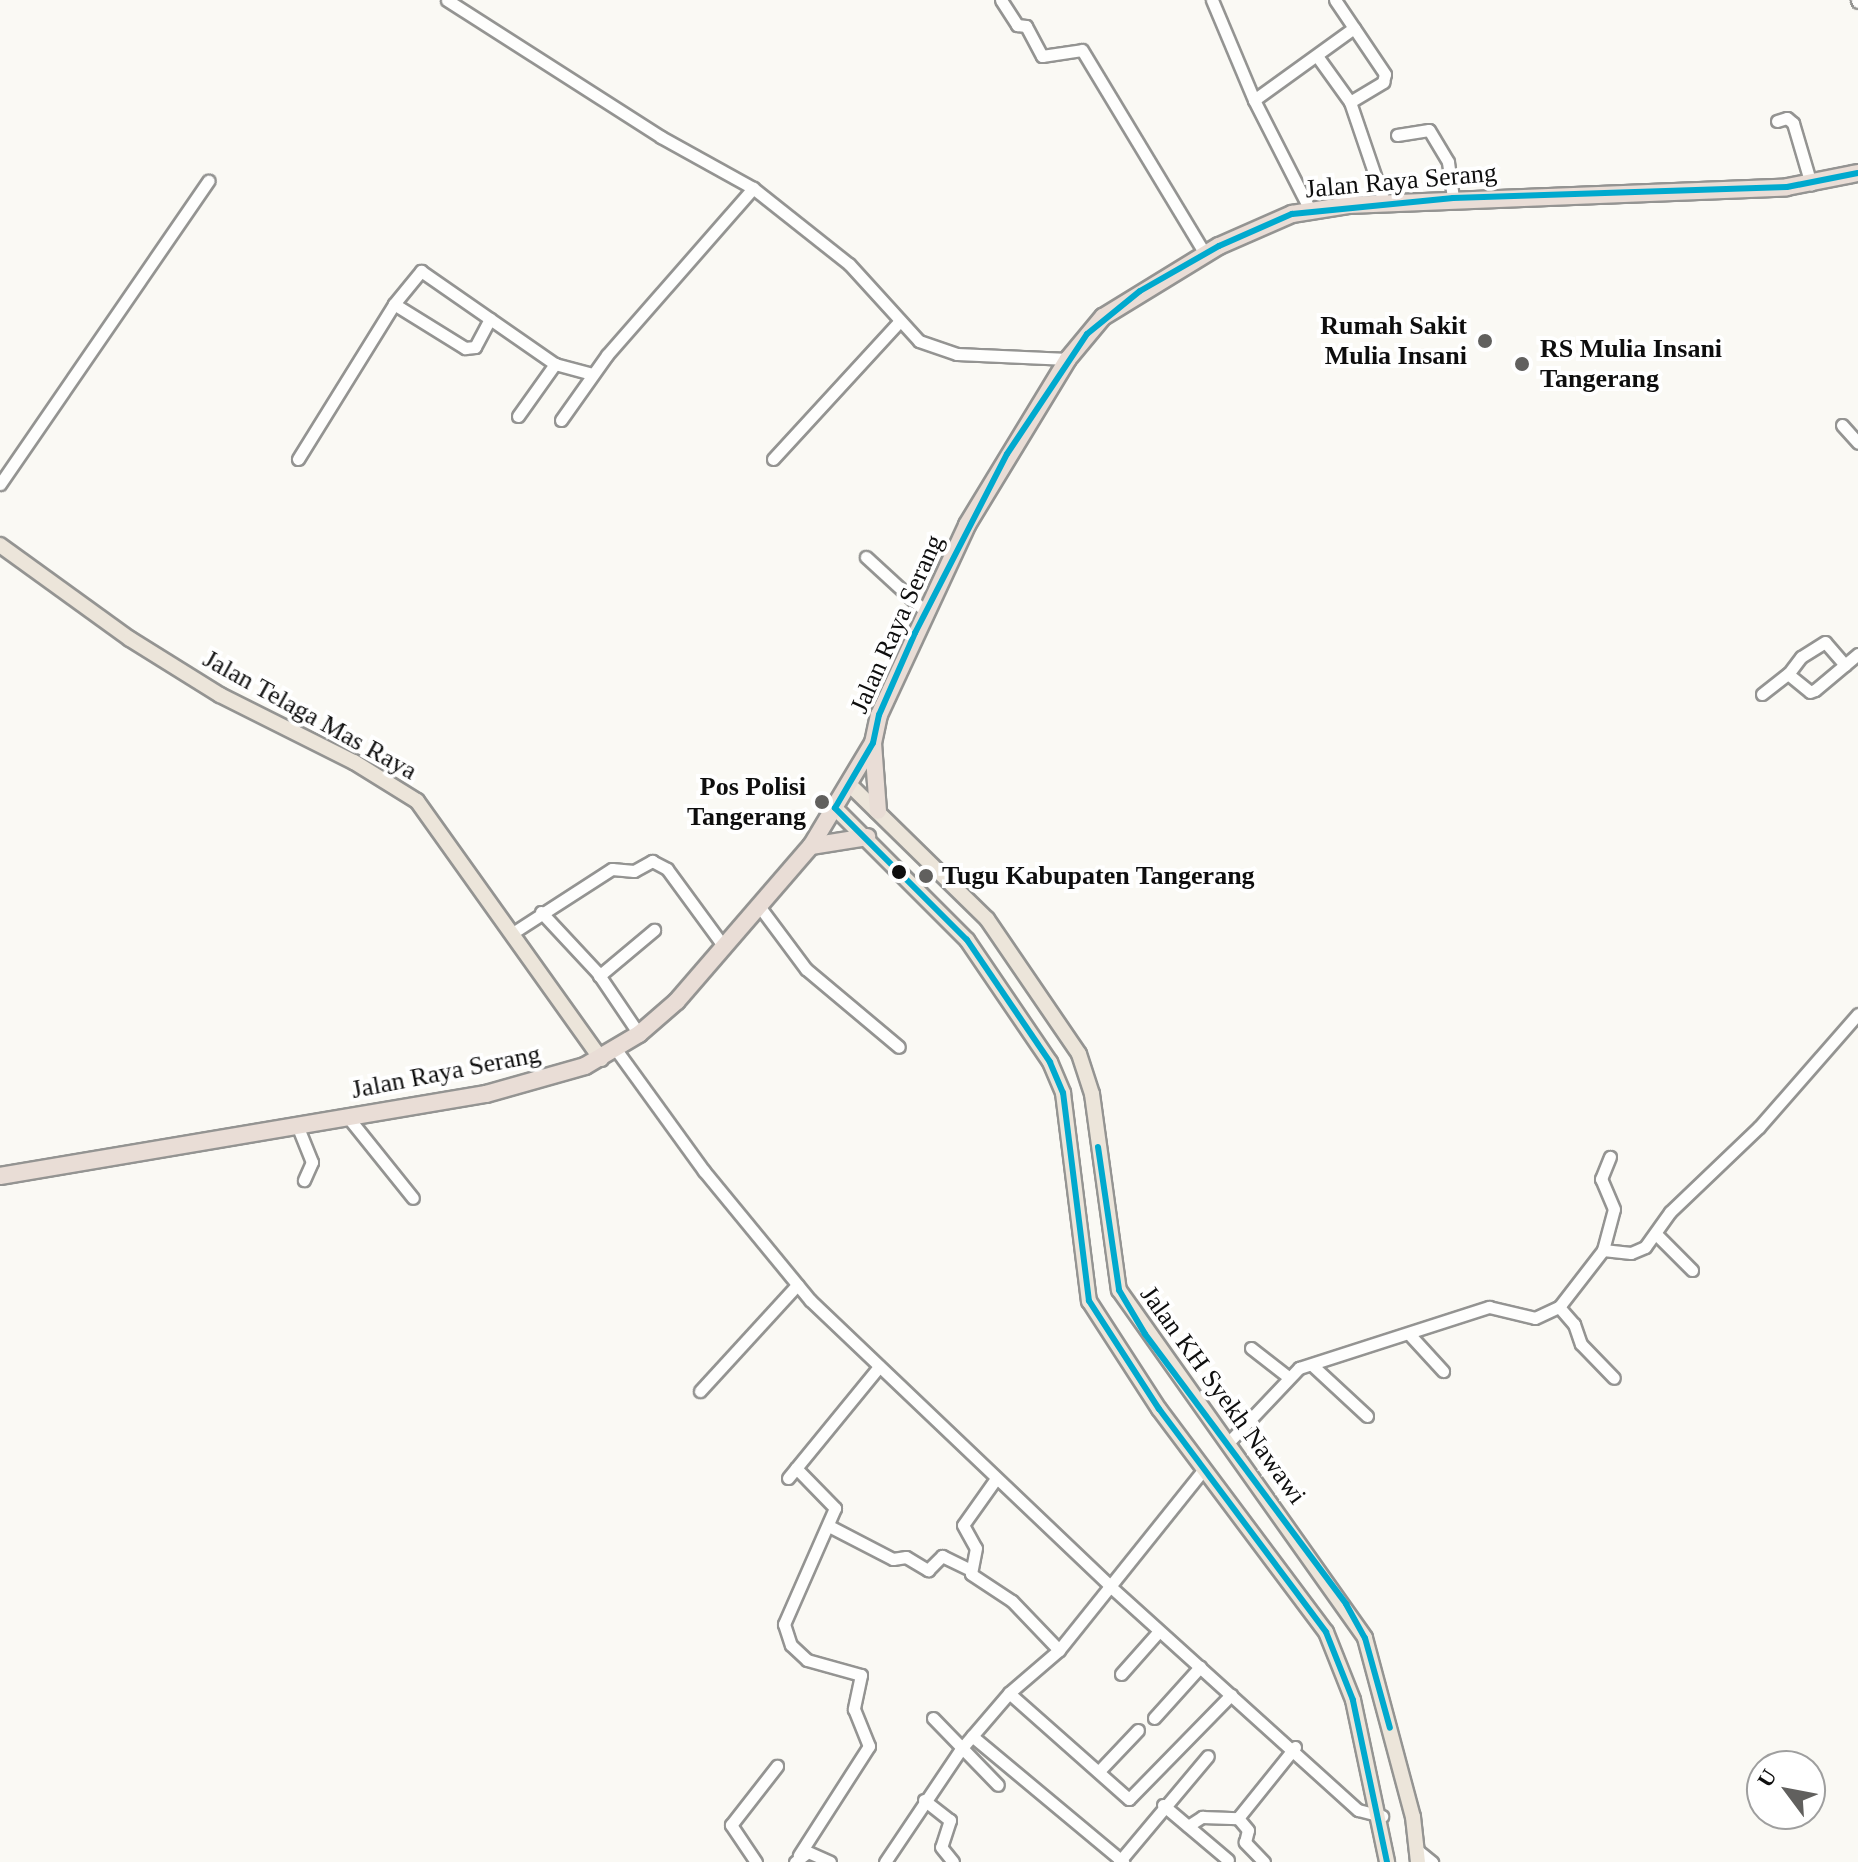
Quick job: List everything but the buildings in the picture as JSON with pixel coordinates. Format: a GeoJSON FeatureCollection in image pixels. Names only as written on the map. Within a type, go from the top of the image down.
{"type":"FeatureCollection","features":[{"type":"Feature","properties":{"kind":"highway","name":"Jalan Raya Serang"},"geometry":{"type":"LineString","coordinates":[[0,1176],[486,1094],[601,1059],[617,1051],[639,1034],[724,947],[811,846],[873,743],[879,715],[926,612],[1007,454],[1068,359],[1103,317],[1205,254],[1292,214],[1384,202],[1811,184],[1853,173]]}},
{"type":"Feature","properties":{"kind":"highway"},"geometry":{"type":"LineString","coordinates":[[873,743],[878,811]]}},
{"type":"Feature","properties":{"kind":"highway"},"geometry":{"type":"LineString","coordinates":[[811,846],[867,837]]}},
{"type":"Feature","properties":{"kind":"main road","name":"Jalan Telaga Mas Raya"},"geometry":{"type":"LineString","coordinates":[[0,545],[130,639],[220,695],[399,787],[417,801],[601,1059]]}},
{"type":"Feature","properties":{"kind":"main road","name":"Jalan KH Syekh Nawawi"},"geometry":{"type":"LineString","coordinates":[[850,785],[987,919],[1079,1054],[1092,1094],[1119,1290],[1227,1444],[1346,1604],[1365,1638],[1413,1817],[1417,1856]]}},
{"type":"Feature","properties":{"kind":"main road"},"geometry":{"type":"LineString","coordinates":[[835,808],[967,940],[1050,1062],[1063,1093],[1089,1301],[1204,1469],[1326,1632],[1353,1700],[1382,1816],[1387,1862]]}},
{"type":"Feature","properties":{"kind":"main road"},"geometry":{"type":"LineString","coordinates":[[1050,1062],[1079,1054]]}},
{"type":"Feature","properties":{"kind":"street"},"geometry":{"type":"LineString","coordinates":[[447,0],[661,137],[753,188],[849,264],[919,341],[957,354],[1068,359]]}},
{"type":"Feature","properties":{"kind":"street"},"geometry":{"type":"LineString","coordinates":[[1001,0],[1016,24],[1026,26],[1042,56],[1082,50],[1205,254]]}},
{"type":"Feature","properties":{"kind":"street"},"geometry":{"type":"LineString","coordinates":[[1212,0],[1254,100],[1311,212]]}},
{"type":"Feature","properties":{"kind":"street"},"geometry":{"type":"LineString","coordinates":[[1335,0],[1385,78],[1350,102]]}},
{"type":"Feature","properties":{"kind":"street"},"geometry":{"type":"LineString","coordinates":[[1254,100],[1354,28]]}},
{"type":"Feature","properties":{"kind":"street"},"geometry":{"type":"LineString","coordinates":[[1317,56],[1350,102],[1384,202]]}},
{"type":"Feature","properties":{"kind":"street"},"geometry":{"type":"LineString","coordinates":[[1777,121],[1787,118],[1793,123],[1811,184]]}},
{"type":"Feature","properties":{"kind":"street"},"geometry":{"type":"LineString","coordinates":[[1397,135],[1429,130],[1448,162],[1453,198]]}},
{"type":"Feature","properties":{"kind":"street"},"geometry":{"type":"LineString","coordinates":[[0,484],[208,181]]}},
{"type":"Feature","properties":{"kind":"street"},"geometry":{"type":"LineString","coordinates":[[561,420],[592,374],[753,188]]}},
{"type":"Feature","properties":{"kind":"street"},"geometry":{"type":"LineString","coordinates":[[298,459],[394,304],[421,271],[555,364],[592,374]]}},
{"type":"Feature","properties":{"kind":"street"},"geometry":{"type":"LineString","coordinates":[[394,304],[465,348],[475,347],[490,319]]}},
{"type":"Feature","properties":{"kind":"street"},"geometry":{"type":"LineString","coordinates":[[773,459],[899,322]]}},
{"type":"Feature","properties":{"kind":"street"},"geometry":{"type":"LineString","coordinates":[[518,416],[555,364]]}},
{"type":"Feature","properties":{"kind":"street"},"geometry":{"type":"LineString","coordinates":[[1842,425],[1858,443]]}},
{"type":"Feature","properties":{"kind":"street"},"geometry":{"type":"LineString","coordinates":[[866,557],[926,612]]}},
{"type":"Feature","properties":{"kind":"street"},"geometry":{"type":"LineString","coordinates":[[1762,694],[1788,674],[1801,657],[1825,642],[1845,665]]}},
{"type":"Feature","properties":{"kind":"street"},"geometry":{"type":"LineString","coordinates":[[1788,674],[1810,692],[1858,654]]}},
{"type":"Feature","properties":{"kind":"street"},"geometry":{"type":"LineString","coordinates":[[511,934],[612,869],[634,871],[660,861],[724,947]]}},
{"type":"Feature","properties":{"kind":"street"},"geometry":{"type":"LineString","coordinates":[[759,906],[806,969],[899,1047]]}},
{"type":"Feature","properties":{"kind":"street"},"geometry":{"type":"LineString","coordinates":[[541,912],[599,976],[639,1034]]}},
{"type":"Feature","properties":{"kind":"street"},"geometry":{"type":"LineString","coordinates":[[599,976],[654,930]]}},
{"type":"Feature","properties":{"kind":"street"},"geometry":{"type":"LineString","coordinates":[[1603,1250],[1638,1251],[1656,1234],[1670,1212],[1759,1127],[1858,1014]]}},
{"type":"Feature","properties":{"kind":"street"},"geometry":{"type":"LineString","coordinates":[[617,1051],[662,1116],[797,1285],[995,1480],[1159,1631],[1295,1747],[1358,1810],[1382,1816]]}},
{"type":"Feature","properties":{"kind":"street"},"geometry":{"type":"LineString","coordinates":[[347,1116],[413,1198]]}},
{"type":"Feature","properties":{"kind":"street"},"geometry":{"type":"LineString","coordinates":[[297,1125],[312,1162],[304,1180]]}},
{"type":"Feature","properties":{"kind":"street"},"geometry":{"type":"LineString","coordinates":[[1227,1444],[1287,1376],[1312,1365],[1489,1307],[1535,1318],[1559,1307],[1603,1250],[1614,1209],[1601,1179],[1610,1157]]}},
{"type":"Feature","properties":{"kind":"street"},"geometry":{"type":"LineString","coordinates":[[1656,1234],[1692,1270]]}},
{"type":"Feature","properties":{"kind":"street"},"geometry":{"type":"LineString","coordinates":[[700,1391],[797,1285]]}},
{"type":"Feature","properties":{"kind":"street"},"geometry":{"type":"LineString","coordinates":[[1559,1307],[1574,1324],[1581,1344],[1614,1378]]}},
{"type":"Feature","properties":{"kind":"street"},"geometry":{"type":"LineString","coordinates":[[1410,1335],[1443,1371]]}},
{"type":"Feature","properties":{"kind":"street"},"geometry":{"type":"LineString","coordinates":[[1251,1348],[1287,1376]]}},
{"type":"Feature","properties":{"kind":"street"},"geometry":{"type":"LineString","coordinates":[[1312,1365],[1367,1416]]}},
{"type":"Feature","properties":{"kind":"street"},"geometry":{"type":"LineString","coordinates":[[788,1478],[879,1367]]}},
{"type":"Feature","properties":{"kind":"street"},"geometry":{"type":"LineString","coordinates":[[796,1468],[833,1502],[829,1526],[784,1624],[791,1645],[807,1660],[861,1675],[854,1709],[869,1746],[797,1859]]}},
{"type":"Feature","properties":{"kind":"street"},"geometry":{"type":"LineString","coordinates":[[885,1862],[961,1749],[1009,1693],[1059,1650],[1204,1469]]}},
{"type":"Feature","properties":{"kind":"street"},"geometry":{"type":"LineString","coordinates":[[969,1569],[976,1548],[963,1525],[995,1480]]}},
{"type":"Feature","properties":{"kind":"street"},"geometry":{"type":"LineString","coordinates":[[829,1526],[893,1559],[906,1557],[929,1570],[942,1556],[969,1569],[1012,1601],[1059,1650]]}},
{"type":"Feature","properties":{"kind":"street"},"geometry":{"type":"LineString","coordinates":[[1121,1674],[1159,1631]]}},
{"type":"Feature","properties":{"kind":"street"},"geometry":{"type":"LineString","coordinates":[[1154,1718],[1200,1667]]}},
{"type":"Feature","properties":{"kind":"street"},"geometry":{"type":"LineString","coordinates":[[1009,1693],[1100,1770],[1101,1779],[1129,1799],[1231,1695]]}},
{"type":"Feature","properties":{"kind":"street"},"geometry":{"type":"LineString","coordinates":[[933,1718],[998,1785]]}},
{"type":"Feature","properties":{"kind":"street"},"geometry":{"type":"LineString","coordinates":[[1100,1770],[1138,1730]]}},
{"type":"Feature","properties":{"kind":"street"},"geometry":{"type":"LineString","coordinates":[[972,1736],[1121,1861],[1163,1805],[1208,1756]]}},
{"type":"Feature","properties":{"kind":"street"},"geometry":{"type":"LineString","coordinates":[[1238,1818],[1295,1747]]}},
{"type":"Feature","properties":{"kind":"street"},"geometry":{"type":"LineString","coordinates":[[756,1862],[731,1825],[777,1766]]}},
{"type":"Feature","properties":{"kind":"street"},"geometry":{"type":"LineString","coordinates":[[924,1800],[950,1820],[941,1847],[953,1862]]}},
{"type":"Feature","properties":{"kind":"street"},"geometry":{"type":"LineString","coordinates":[[1163,1805],[1228,1860]]}},
{"type":"Feature","properties":{"kind":"street"},"geometry":{"type":"LineString","coordinates":[[1188,1826],[1202,1817],[1238,1818],[1248,1830],[1245,1842],[1264,1862]]}},
{"type":"Feature","properties":{"kind":"street"},"geometry":{"type":"LineString","coordinates":[[797,1859],[808,1852],[830,1862]]}},
{"type":"Feature","properties":{"kind":"street"},"geometry":{"type":"LineString","coordinates":[[1417,1856],[1432,1862]]}},
{"type":"Feature","properties":{"kind":"transit line"},"geometry":{"type":"LineString","coordinates":[[1387,1862],[1353,1700],[1326,1632],[1159,1409],[1089,1301],[1063,1093],[1050,1062],[967,940],[835,808],[873,743],[879,715],[915,633],[1007,454],[1087,334],[1140,291],[1219,246],[1292,214],[1453,198],[1787,187],[1858,173]]}},
{"type":"Feature","properties":{"kind":"transit line"},"geometry":{"type":"LineString","coordinates":[[1098,1147],[1119,1290],[1145,1334],[1346,1604],[1365,1638],[1390,1728]]}},
{"type":"Feature","properties":{"kind":"place","name":"Rumah Sakit Mulia Insani"},"geometry":{"type":"Point","coordinates":[1485,341]}},
{"type":"Feature","properties":{"kind":"place","name":"RS Mulia Insani Tangerang"},"geometry":{"type":"Point","coordinates":[1522,364]}},
{"type":"Feature","properties":{"kind":"place","name":"Pos Polisi Tangerang"},"geometry":{"type":"Point","coordinates":[822,802]}},
{"type":"Feature","properties":{"kind":"place","name":"Tugu Kabupaten Tangerang"},"geometry":{"type":"Point","coordinates":[926,876]}}]}
